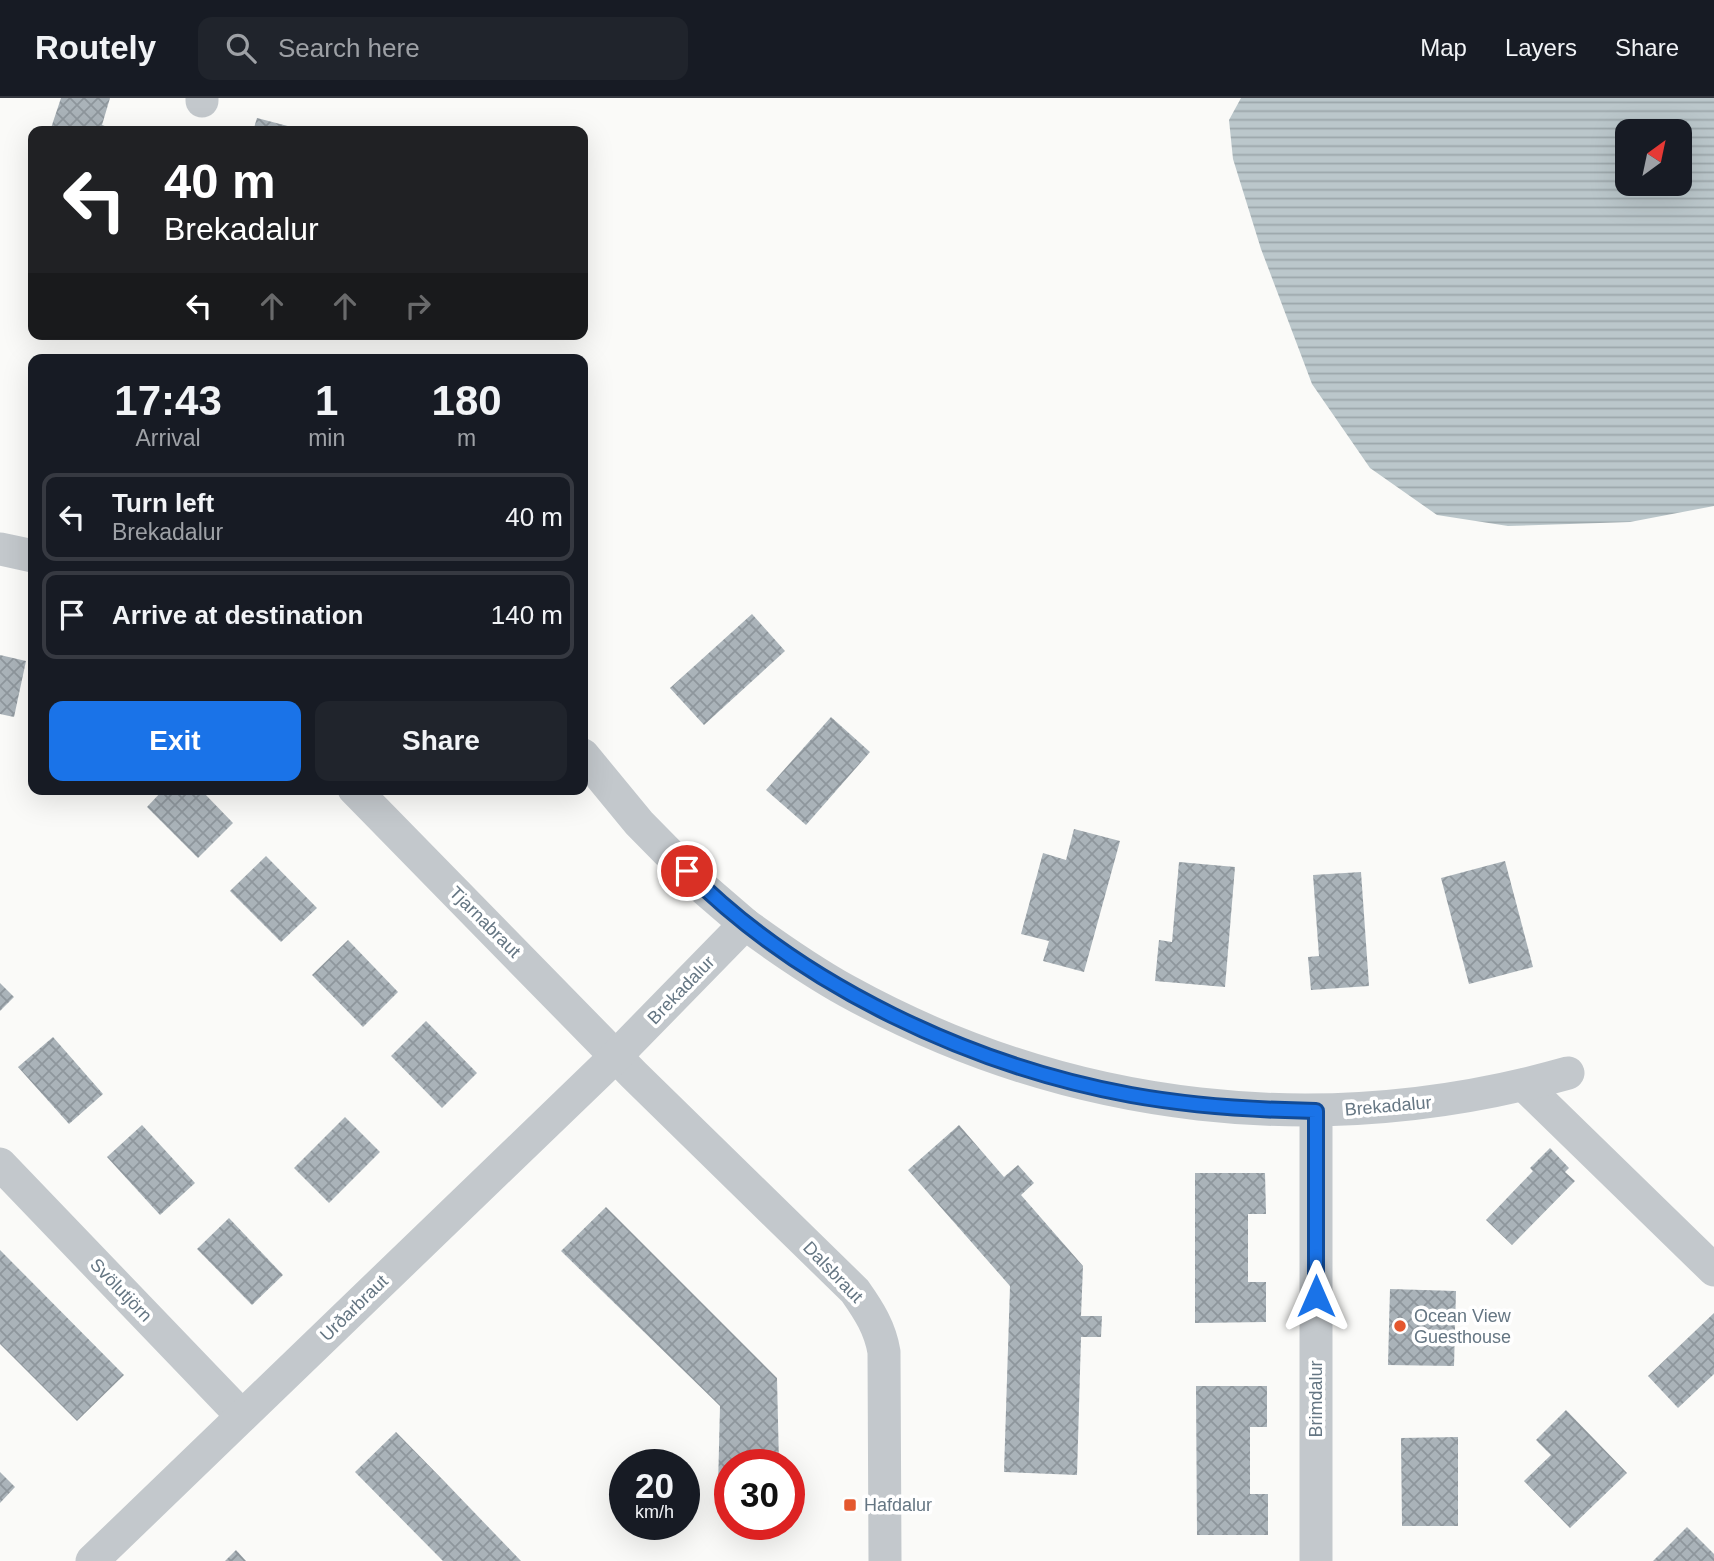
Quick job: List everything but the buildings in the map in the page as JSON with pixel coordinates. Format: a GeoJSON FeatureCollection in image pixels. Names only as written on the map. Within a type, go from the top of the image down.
{"type":"FeatureCollection","features":[{"type":"Feature","properties":{"kind":"street"},"geometry":{"type":"LineString","coordinates":[[0,549],[28,555]]}},
{"type":"Feature","properties":{"kind":"street","name":"Brekadalur"},"geometry":{"type":"LineString","coordinates":[[588,761],[639,823],[702,887],[745,924],[794,959],[846,990],[954,1042],[1010,1063],[1129,1094],[1253,1110],[1316,1111],[1421,1104],[1524,1085],[1568,1073]]}},
{"type":"Feature","properties":{"kind":"street","name":"Tjarnabraut"},"geometry":{"type":"LineString","coordinates":[[360,795],[616,1056]]}},
{"type":"Feature","properties":{"kind":"street","name":"Brekadalur"},"geometry":{"type":"LineString","coordinates":[[616,1056],[745,924]]}},
{"type":"Feature","properties":{"kind":"street","name":"Urðarbraut"},"geometry":{"type":"LineString","coordinates":[[92,1561],[616,1056]]}},
{"type":"Feature","properties":{"kind":"street","name":"Dalsbraut"},"geometry":{"type":"LineString","coordinates":[[616,1056],[855,1291],[870,1312],[881,1333],[884,1352],[885,1561]]}},
{"type":"Feature","properties":{"kind":"street"},"geometry":{"type":"LineString","coordinates":[[1524,1085],[1714,1270]]}},
{"type":"Feature","properties":{"kind":"street","name":"Brimdalur"},"geometry":{"type":"LineString","coordinates":[[1316,1111],[1316,1561]]}},
{"type":"Feature","properties":{"kind":"street","name":"Svölutjörn"},"geometry":{"type":"LineString","coordinates":[[0,1164],[242,1416]]}},
{"type":"Feature","properties":{"kind":"shaded area"},"geometry":{"type":"Polygon","coordinates":[[[1241,98],[1714,98],[1714,506],[1630,522],[1508,526],[1437,515],[1370,468],[1312,384],[1261,249],[1233,159],[1229,120],[1241,98]]]}},
{"type":"Feature","properties":{"kind":"place","name":"Ocean View Guesthouse"},"geometry":{"type":"Point","coordinates":[1400,1326]}},
{"type":"Feature","properties":{"kind":"place","name":"Hafdalur"},"geometry":{"type":"Point","coordinates":[850,1505]}},
{"type":"Feature","properties":{"kind":"route"},"geometry":{"type":"LineString","coordinates":[[687,871],[745,924],[794,959],[899,1018],[954,1042],[1010,1063],[1129,1094],[1253,1110],[1316,1111],[1316,1296]]}}]}
